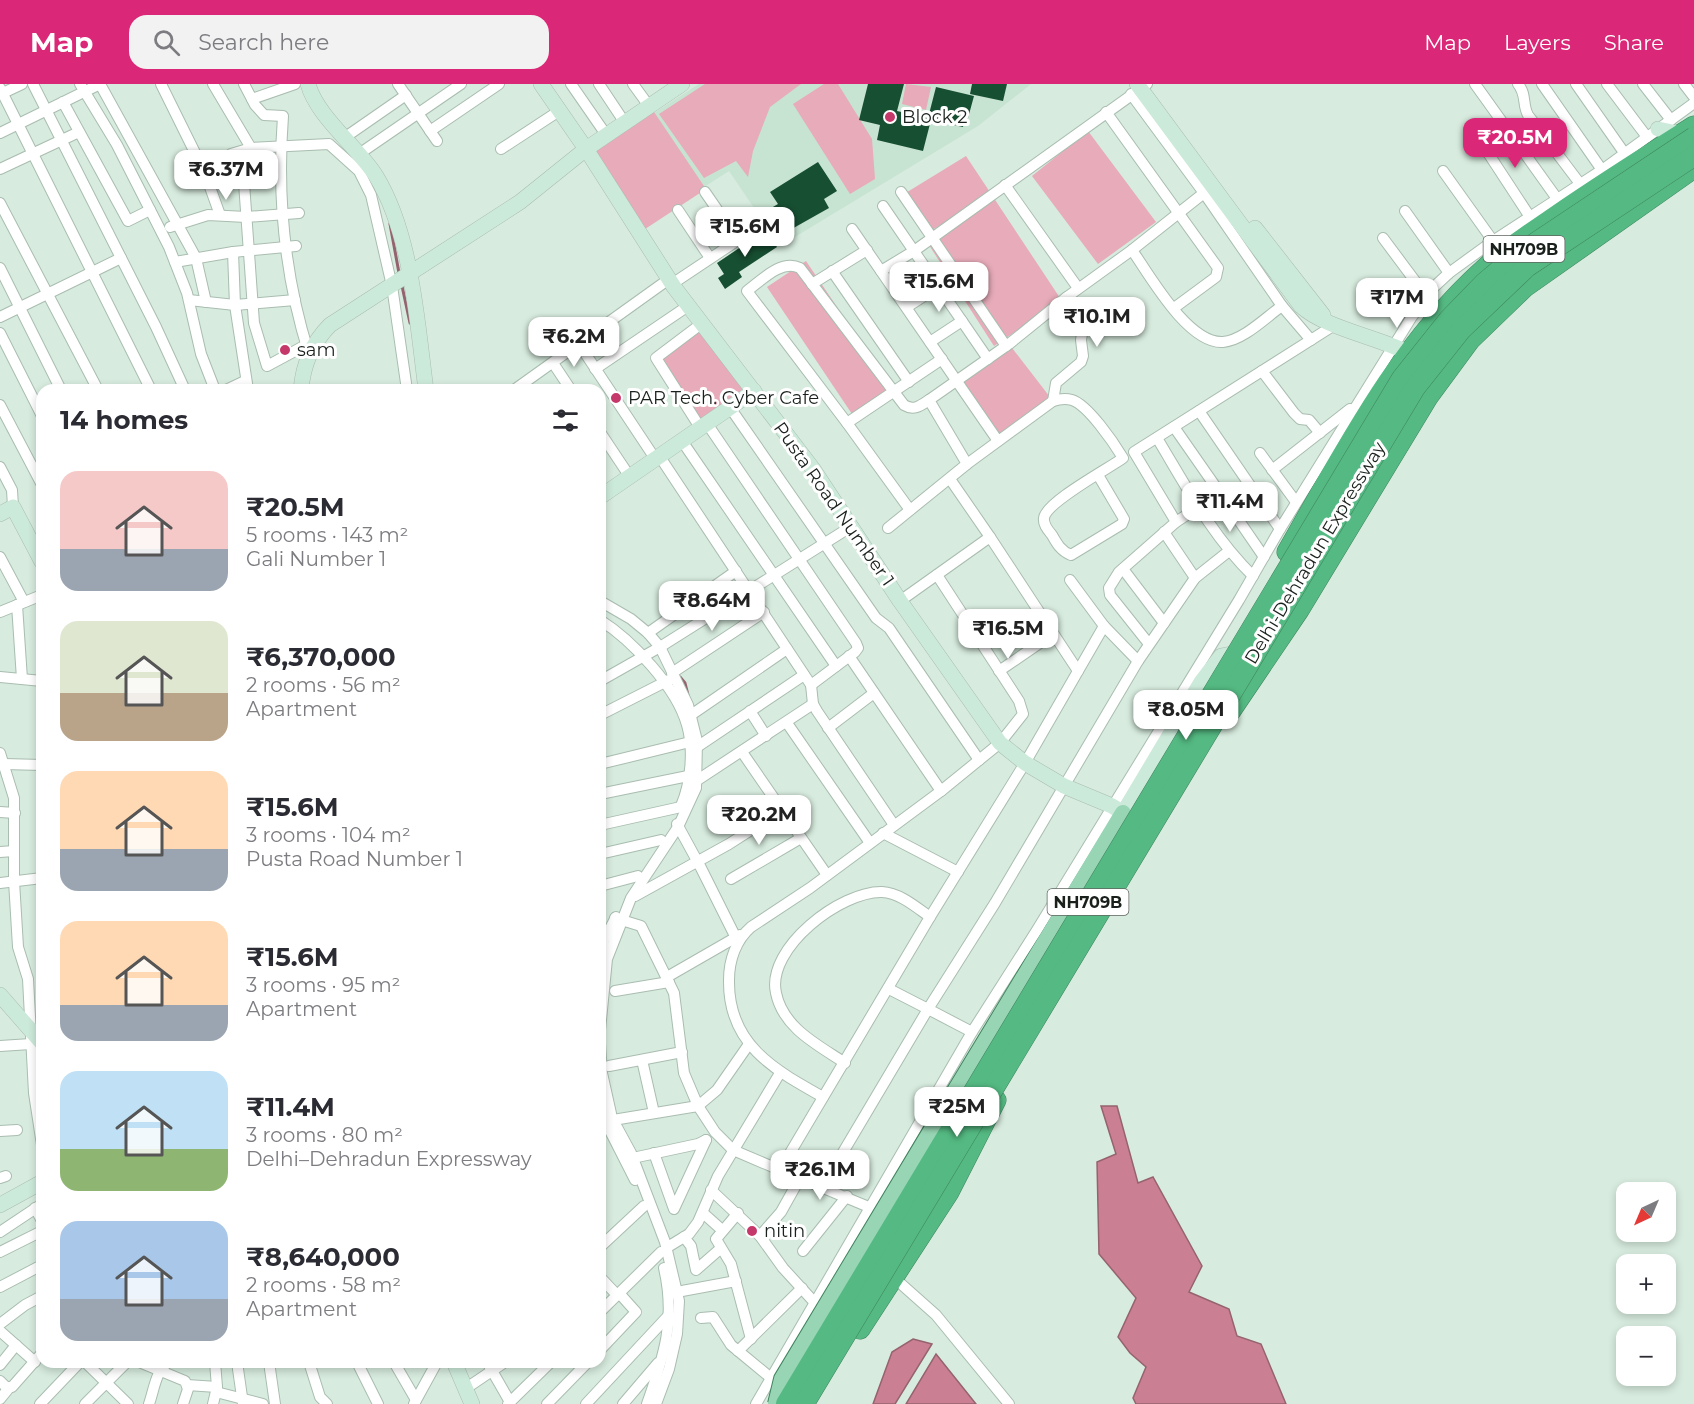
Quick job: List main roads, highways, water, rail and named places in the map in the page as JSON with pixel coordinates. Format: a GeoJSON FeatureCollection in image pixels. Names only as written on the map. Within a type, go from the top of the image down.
{"type":"FeatureCollection","features":[{"type":"Feature","properties":{"kind":"highway"},"geometry":{"type":"LineString","coordinates":[[775,1404],[861,1260],[880,1211],[933,1142],[1122,812],[1226,654],[1379,396],[1402,349],[1484,269],[1515,243],[1685,129]]}},
{"type":"Feature","properties":{"kind":"highway","name":"Delhi-Dehradun Expressway"},"geometry":{"type":"LineString","coordinates":[[786,1404],[1402,378],[1455,313],[1516,255],[1685,129]]}},
{"type":"Feature","properties":{"kind":"highway","name":"Delhi-Dehradun Expressway"},"geometry":{"type":"LineString","coordinates":[[804,1404],[1415,388],[1461,330],[1511,280],[1543,254],[1694,156]]}},
{"type":"Feature","properties":{"kind":"highway"},"geometry":{"type":"LineString","coordinates":[[1643,189],[1694,168]]}},
{"type":"Feature","properties":{"kind":"highway"},"geometry":{"type":"LineString","coordinates":[[815,1404],[949,1192],[1018,1058],[1206,747],[1299,610],[1428,397],[1470,340],[1525,287],[1694,168]]}},
{"type":"Feature","properties":{"kind":"highway"},"geometry":{"type":"LineString","coordinates":[[1668,187],[1694,177]]}},
{"type":"Feature","properties":{"kind":"main road"},"geometry":{"type":"LineString","coordinates":[[775,1404],[782,1379],[1122,812]]}},
{"type":"Feature","properties":{"kind":"waterway"},"geometry":{"type":"LineString","coordinates":[[390,224],[399,273]]}},
{"type":"Feature","properties":{"kind":"waterway"},"geometry":{"type":"LineString","coordinates":[[402,286],[410,323]]}},
{"type":"Feature","properties":{"kind":"waterway"},"geometry":{"type":"LineString","coordinates":[[680,677],[685,683],[688,695]]}},
{"type":"Feature","properties":{"kind":"place","name":"Block 2"},"geometry":{"type":"Point","coordinates":[890,117]}},
{"type":"Feature","properties":{"kind":"place","name":"sam"},"geometry":{"type":"Point","coordinates":[285,350]}},
{"type":"Feature","properties":{"kind":"place","name":"PAR Tech. Cyber Cafe"},"geometry":{"type":"Point","coordinates":[616,398]}},
{"type":"Feature","properties":{"kind":"place","name":"nitin"},"geometry":{"type":"Point","coordinates":[752,1231]}}]}
